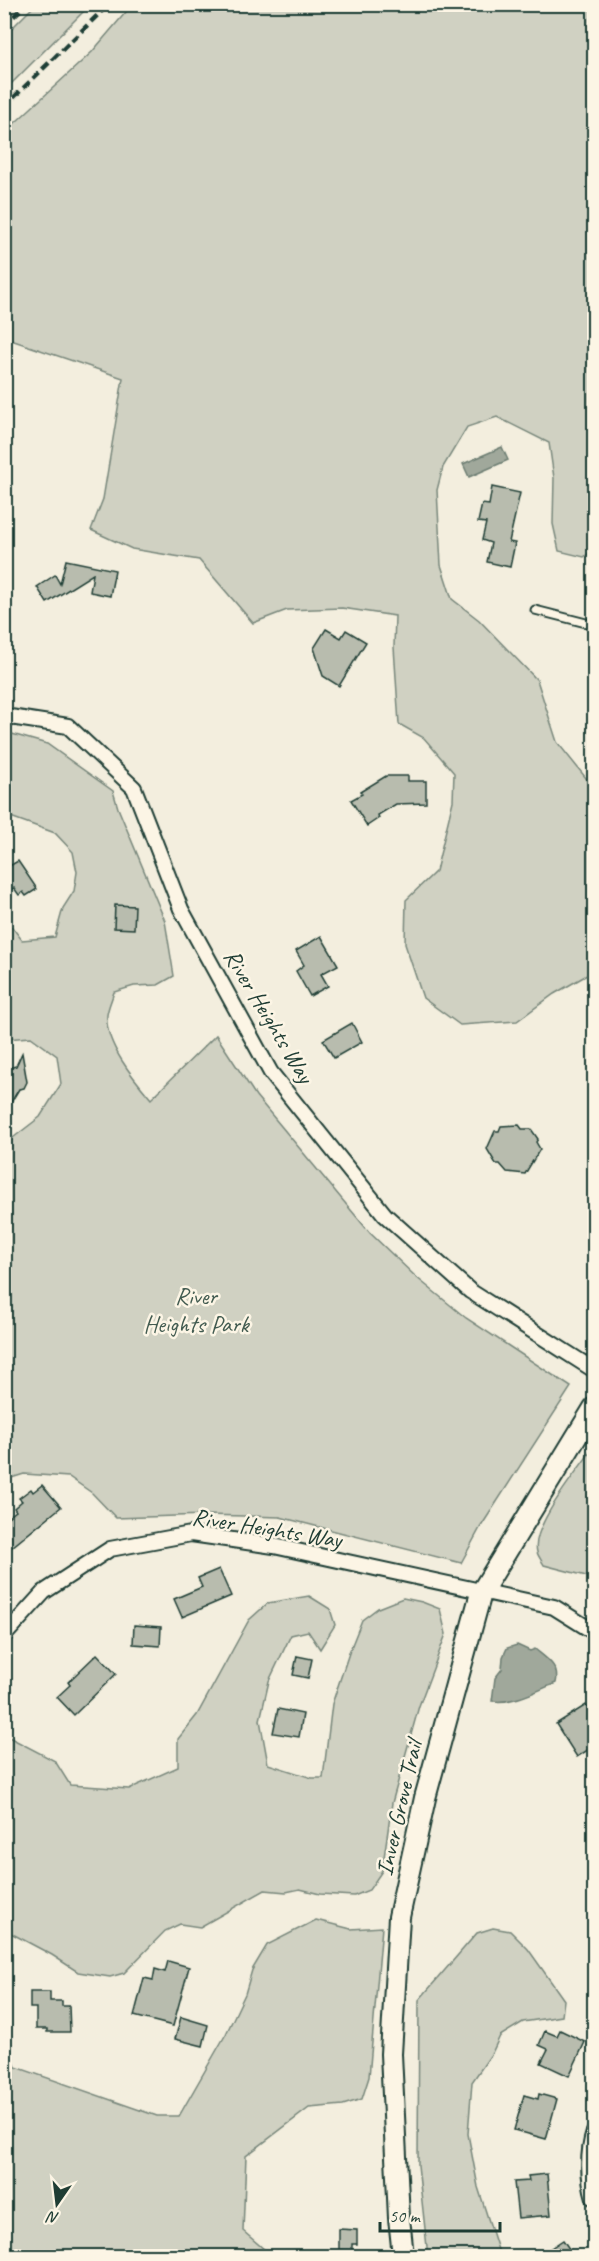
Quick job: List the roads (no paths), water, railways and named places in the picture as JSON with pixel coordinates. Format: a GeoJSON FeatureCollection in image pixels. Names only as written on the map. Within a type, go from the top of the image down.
{"type":"FeatureCollection","features":[{"type":"Feature","properties":{"kind":"street","name":"River Heights Way"},"geometry":{"type":"LineString","coordinates":[[4,716],[68,726],[134,788],[181,909],[271,1073],[385,1215],[470,1291],[594,1370]]}},
{"type":"Feature","properties":{"kind":"street","name":"Inver Grove Trail"},"geometry":{"type":"LineString","coordinates":[[403,2256],[391,2054],[399,1917],[425,1798],[481,1593],[594,1408]]}},
{"type":"Feature","properties":{"kind":"street","name":"River Heights Way"},"geometry":{"type":"LineString","coordinates":[[4,1636],[44,1592],[110,1550],[191,1534],[274,1546],[481,1593],[554,1607],[594,1632]]}},
{"type":"Feature","properties":{"kind":"street"},"geometry":{"type":"LineString","coordinates":[[594,2132],[591,2142],[589,2182],[594,2198]]}},
{"type":"Feature","properties":{"kind":"lane"},"geometry":{"type":"LineString","coordinates":[[535,610],[594,625]]}},
{"type":"Feature","properties":{"kind":"railway"},"geometry":{"type":"LineString","coordinates":[[4,26],[26,4]]}},
{"type":"Feature","properties":{"kind":"railway"},"geometry":{"type":"LineString","coordinates":[[4,107],[109,4]]}},
{"type":"Feature","properties":{"kind":"park label","name":"River Heights Park"},"geometry":{"type":"Point","coordinates":[196,1310]}}]}
